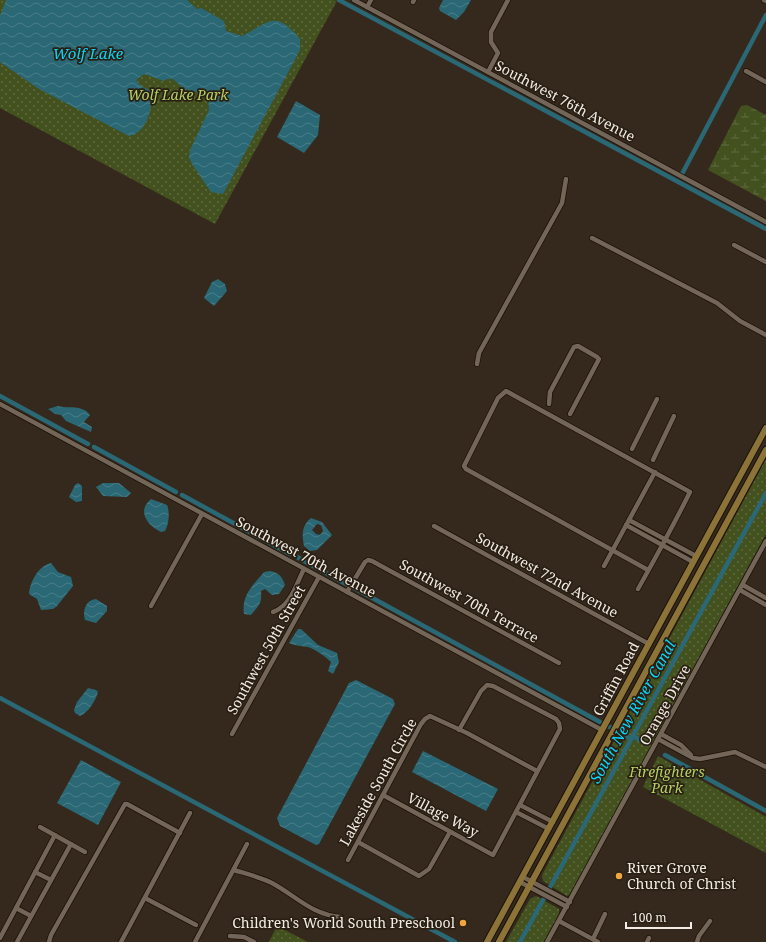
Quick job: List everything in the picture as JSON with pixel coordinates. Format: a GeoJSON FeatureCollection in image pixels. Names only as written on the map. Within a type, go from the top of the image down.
{"type":"FeatureCollection","features":[{"type":"Feature","properties":{"kind":"main road","name":"Griffin Road"},"geometry":{"type":"LineString","coordinates":[[487,942],[766,428]]}},
{"type":"Feature","properties":{"kind":"main road","name":"Griffin Road"},"geometry":{"type":"LineString","coordinates":[[499,942],[766,450]]}},
{"type":"Feature","properties":{"kind":"main road"},"geometry":{"type":"LineString","coordinates":[[610,715],[611,725],[615,729]]}},
{"type":"Feature","properties":{"kind":"main road"},"geometry":{"type":"LineString","coordinates":[[602,730],[605,736],[603,751]]}},
{"type":"Feature","properties":{"kind":"street","name":"Southwest 76th Avenue"},"geometry":{"type":"LineString","coordinates":[[354,0],[766,222]]}},
{"type":"Feature","properties":{"kind":"street"},"geometry":{"type":"LineString","coordinates":[[367,7],[371,0]]}},
{"type":"Feature","properties":{"kind":"street"},"geometry":{"type":"LineString","coordinates":[[488,72],[498,53],[491,42],[491,32],[508,0]]}},
{"type":"Feature","properties":{"kind":"street"},"geometry":{"type":"LineString","coordinates":[[746,71],[766,82]]}},
{"type":"Feature","properties":{"kind":"street"},"geometry":{"type":"LineString","coordinates":[[477,364],[479,353],[562,203],[566,179]]}},
{"type":"Feature","properties":{"kind":"street"},"geometry":{"type":"LineString","coordinates":[[592,238],[717,303],[740,321],[766,335]]}},
{"type":"Feature","properties":{"kind":"street"},"geometry":{"type":"LineString","coordinates":[[734,245],[766,262]]}},
{"type":"Feature","properties":{"kind":"street"},"geometry":{"type":"LineString","coordinates":[[549,404],[550,392],[574,347],[578,346],[599,359],[570,414]]}},
{"type":"Feature","properties":{"kind":"street"},"geometry":{"type":"LineString","coordinates":[[638,589],[690,492],[506,391],[498,398],[464,466],[466,469],[648,570]]}},
{"type":"Feature","properties":{"kind":"street"},"geometry":{"type":"LineString","coordinates":[[632,449],[657,399]]}},
{"type":"Feature","properties":{"kind":"street","name":"Southwest 70th Avenue"},"geometry":{"type":"LineString","coordinates":[[0,404],[602,730]]}},
{"type":"Feature","properties":{"kind":"street"},"geometry":{"type":"LineString","coordinates":[[653,460],[674,416]]}},
{"type":"Feature","properties":{"kind":"street"},"geometry":{"type":"LineString","coordinates":[[604,566],[655,472]]}},
{"type":"Feature","properties":{"kind":"street"},"geometry":{"type":"LineString","coordinates":[[151,606],[202,514]]}},
{"type":"Feature","properties":{"kind":"street"},"geometry":{"type":"LineString","coordinates":[[629,520],[695,559]]}},
{"type":"Feature","properties":{"kind":"street"},"geometry":{"type":"LineString","coordinates":[[626,525],[662,545],[695,559]]}},
{"type":"Feature","properties":{"kind":"street","name":"Southwest 72nd Avenue"},"geometry":{"type":"LineString","coordinates":[[434,526],[649,644]]}},
{"type":"Feature","properties":{"kind":"street","name":"Orange Drive"},"geometry":{"type":"LineString","coordinates":[[547,942],[766,541]]}},
{"type":"Feature","properties":{"kind":"street","name":"Southwest 70th Terrace"},"geometry":{"type":"LineString","coordinates":[[348,592],[368,560],[560,663]]}},
{"type":"Feature","properties":{"kind":"street"},"geometry":{"type":"LineString","coordinates":[[273,612],[280,610],[286,605],[304,569]]}},
{"type":"Feature","properties":{"kind":"street","name":"Southwest 50th Street"},"geometry":{"type":"LineString","coordinates":[[232,734],[319,577]]}},
{"type":"Feature","properties":{"kind":"street"},"geometry":{"type":"LineString","coordinates":[[743,585],[766,598]]}},
{"type":"Feature","properties":{"kind":"street"},"geometry":{"type":"LineString","coordinates":[[740,590],[766,605]]}},
{"type":"Feature","properties":{"kind":"street"},"geometry":{"type":"LineString","coordinates":[[537,771],[459,730],[481,691],[487,685],[493,686],[556,719],[559,723],[560,729],[516,812],[549,829]]}},
{"type":"Feature","properties":{"kind":"street","name":"Lakeside South Circle"},"geometry":{"type":"LineString","coordinates":[[348,860],[425,719],[430,716],[459,730]]}},
{"type":"Feature","properties":{"kind":"street"},"geometry":{"type":"LineString","coordinates":[[661,734],[681,746],[693,758]]}},
{"type":"Feature","properties":{"kind":"street"},"geometry":{"type":"LineString","coordinates":[[658,739],[693,758],[707,759],[735,752],[766,767]]}},
{"type":"Feature","properties":{"kind":"street","name":"Village Way"},"geometry":{"type":"LineString","coordinates":[[383,796],[493,855],[516,812]]}},
{"type":"Feature","properties":{"kind":"street"},"geometry":{"type":"LineString","coordinates":[[49,942],[51,935],[125,804],[180,833]]}},
{"type":"Feature","properties":{"kind":"street"},"geometry":{"type":"LineString","coordinates":[[520,805],[553,822]]}},
{"type":"Feature","properties":{"kind":"street"},"geometry":{"type":"LineString","coordinates":[[121,942],[190,814]]}},
{"type":"Feature","properties":{"kind":"street"},"geometry":{"type":"LineString","coordinates":[[40,827],[85,852]]}},
{"type":"Feature","properties":{"kind":"street"},"geometry":{"type":"LineString","coordinates":[[358,842],[419,876],[429,869],[450,832]]}},
{"type":"Feature","properties":{"kind":"street"},"geometry":{"type":"LineString","coordinates":[[0,938],[55,835]]}},
{"type":"Feature","properties":{"kind":"street"},"geometry":{"type":"LineString","coordinates":[[17,942],[71,844]]}},
{"type":"Feature","properties":{"kind":"street"},"geometry":{"type":"LineString","coordinates":[[195,942],[248,844]]}},
{"type":"Feature","properties":{"kind":"street"},"geometry":{"type":"LineString","coordinates":[[234,870],[272,883],[313,910],[330,916],[341,917]]}},
{"type":"Feature","properties":{"kind":"street"},"geometry":{"type":"LineString","coordinates":[[36,872],[51,880]]}},
{"type":"Feature","properties":{"kind":"street"},"geometry":{"type":"LineString","coordinates":[[521,879],[539,886],[570,902]]}},
{"type":"Feature","properties":{"kind":"street"},"geometry":{"type":"LineString","coordinates":[[531,884],[536,891],[567,907]]}},
{"type":"Feature","properties":{"kind":"street"},"geometry":{"type":"LineString","coordinates":[[145,898],[196,925]]}},
{"type":"Feature","properties":{"kind":"street"},"geometry":{"type":"LineString","coordinates":[[16,908],[31,916]]}},
{"type":"Feature","properties":{"kind":"street"},"geometry":{"type":"LineString","coordinates":[[559,921],[595,941],[605,914]]}},
{"type":"Feature","properties":{"kind":"street"},"geometry":{"type":"LineString","coordinates":[[697,942],[699,936],[710,921]]}},
{"type":"Feature","properties":{"kind":"street"},"geometry":{"type":"LineString","coordinates":[[230,936],[244,937],[254,942]]}},
{"type":"Feature","properties":{"kind":"green space","name":"Wolf Lake"},"geometry":{"type":"Polygon","coordinates":[[[0,0],[337,1],[215,224],[0,108],[0,0]]]}},
{"type":"Feature","properties":{"kind":"green space"},"geometry":{"type":"Polygon","coordinates":[[[747,105],[766,115],[766,201],[708,170],[741,106],[747,105]]]}},
{"type":"Feature","properties":{"kind":"green space"},"geometry":{"type":"Polygon","coordinates":[[[766,459],[766,534],[571,894],[567,896],[543,881],[542,875],[766,459]]]}},
{"type":"Feature","properties":{"kind":"green space","name":"Firefighters Park"},"geometry":{"type":"Polygon","coordinates":[[[658,756],[766,817],[766,853],[643,787],[658,756]]]}},
{"type":"Feature","properties":{"kind":"green space"},"geometry":{"type":"Polygon","coordinates":[[[536,896],[559,909],[559,915],[545,942],[506,942],[530,899],[536,896]]]}},
{"type":"Feature","properties":{"kind":"green space"},"geometry":{"type":"Polygon","coordinates":[[[277,926],[308,942],[269,942],[277,926]]]}},
{"type":"Feature","properties":{"kind":"water","name":"Wolf Lake"},"geometry":{"type":"Polygon","coordinates":[[[6,0],[187,0],[197,9],[201,8],[224,21],[226,31],[242,36],[267,23],[278,21],[292,30],[300,39],[300,50],[223,194],[211,192],[189,157],[190,150],[209,110],[208,94],[183,88],[173,79],[167,79],[164,81],[144,74],[136,80],[142,87],[151,90],[152,96],[150,111],[145,124],[140,130],[129,136],[39,89],[0,62],[0,16],[6,0]]]}},
{"type":"Feature","properties":{"kind":"water"},"geometry":{"type":"Polygon","coordinates":[[[443,0],[471,0],[464,12],[456,20],[440,11],[439,8],[443,0]]]}},
{"type":"Feature","properties":{"kind":"water"},"geometry":{"type":"Polygon","coordinates":[[[296,101],[320,115],[318,135],[304,153],[277,137],[296,101]]]}},
{"type":"Feature","properties":{"kind":"water"},"geometry":{"type":"Polygon","coordinates":[[[218,279],[225,284],[227,291],[214,306],[204,298],[212,282],[218,279]]]}},
{"type":"Feature","properties":{"kind":"water"},"geometry":{"type":"Polygon","coordinates":[[[58,406],[79,408],[87,412],[90,415],[84,422],[92,427],[91,432],[66,421],[61,415],[55,414],[48,409],[58,406]]]}},
{"type":"Feature","properties":{"kind":"water"},"geometry":{"type":"Polygon","coordinates":[[[78,483],[82,486],[82,501],[76,502],[69,497],[75,485],[78,483]]]}},
{"type":"Feature","properties":{"kind":"water"},"geometry":{"type":"Polygon","coordinates":[[[103,483],[119,483],[131,493],[127,497],[103,496],[96,487],[103,483]]]}},
{"type":"Feature","properties":{"kind":"water"},"geometry":{"type":"Polygon","coordinates":[[[151,499],[167,505],[169,518],[165,531],[161,532],[156,529],[148,522],[146,518],[144,508],[151,499]]]}},
{"type":"Feature","properties":{"kind":"water"},"geometry":{"type":"Polygon","coordinates":[[[311,518],[322,522],[332,535],[317,550],[310,551],[304,546],[303,531],[305,524],[311,518]],[[317,524],[312,530],[316,534],[320,535],[323,531],[321,525],[317,524]]]}},
{"type":"Feature","properties":{"kind":"water"},"geometry":{"type":"Polygon","coordinates":[[[51,563],[58,572],[71,577],[73,586],[53,609],[41,610],[37,599],[29,594],[30,589],[33,580],[42,567],[51,563]]]}},
{"type":"Feature","properties":{"kind":"water"},"geometry":{"type":"Polygon","coordinates":[[[270,571],[280,575],[285,585],[279,594],[272,595],[265,589],[261,591],[261,599],[258,606],[251,615],[244,614],[244,602],[249,591],[264,572],[270,571]]]}},
{"type":"Feature","properties":{"kind":"water"},"geometry":{"type":"Polygon","coordinates":[[[96,599],[107,606],[107,611],[96,623],[85,620],[84,613],[87,603],[96,599]]]}},
{"type":"Feature","properties":{"kind":"water"},"geometry":{"type":"Polygon","coordinates":[[[298,629],[301,629],[318,645],[337,653],[339,662],[333,674],[328,671],[331,662],[320,653],[308,647],[289,643],[298,629]]]}},
{"type":"Feature","properties":{"kind":"water"},"geometry":{"type":"Polygon","coordinates":[[[356,680],[393,699],[395,704],[319,844],[316,845],[280,826],[277,818],[349,683],[356,680]]]}},
{"type":"Feature","properties":{"kind":"water"},"geometry":{"type":"Polygon","coordinates":[[[88,688],[98,692],[91,706],[80,716],[75,713],[74,710],[77,702],[88,688]]]}},
{"type":"Feature","properties":{"kind":"water"},"geometry":{"type":"Polygon","coordinates":[[[423,751],[498,789],[486,811],[412,772],[423,751]]]}},
{"type":"Feature","properties":{"kind":"water"},"geometry":{"type":"Polygon","coordinates":[[[81,760],[121,782],[98,825],[57,803],[81,760]]]}},
{"type":"Feature","properties":{"kind":"waterway"},"geometry":{"type":"LineString","coordinates":[[339,0],[766,229]]}},
{"type":"Feature","properties":{"kind":"waterway"},"geometry":{"type":"LineString","coordinates":[[682,174],[766,15]]}},
{"type":"Feature","properties":{"kind":"waterway"},"geometry":{"type":"LineString","coordinates":[[0,396],[88,444]]}},
{"type":"Feature","properties":{"kind":"waterway"},"geometry":{"type":"LineString","coordinates":[[94,447],[176,492]]}},
{"type":"Feature","properties":{"kind":"waterway","name":"South New River Canal"},"geometry":{"type":"LineString","coordinates":[[520,942],[766,493]]}},
{"type":"Feature","properties":{"kind":"waterway"},"geometry":{"type":"LineString","coordinates":[[182,495],[290,554]]}},
{"type":"Feature","properties":{"kind":"waterway"},"geometry":{"type":"LineString","coordinates":[[297,557],[348,585]]}},
{"type":"Feature","properties":{"kind":"waterway"},"geometry":{"type":"LineString","coordinates":[[354,588],[600,722]]}},
{"type":"Feature","properties":{"kind":"waterway"},"geometry":{"type":"LineString","coordinates":[[0,698],[455,942]]}},
{"type":"Feature","properties":{"kind":"waterway"},"geometry":{"type":"LineString","coordinates":[[619,732],[631,739]]}},
{"type":"Feature","properties":{"kind":"waterway"},"geometry":{"type":"LineString","coordinates":[[633,736],[647,744]]}},
{"type":"Feature","properties":{"kind":"waterway"},"geometry":{"type":"LineString","coordinates":[[665,755],[766,811]]}},
{"type":"Feature","properties":{"kind":"place","name":"River Grove Church of Christ"},"geometry":{"type":"Point","coordinates":[619,876]}},
{"type":"Feature","properties":{"kind":"place","name":"Children's World South Preschool"},"geometry":{"type":"Point","coordinates":[463,923]}},
{"type":"Feature","properties":{"kind":"park label","name":"Wolf Lake Park"},"geometry":{"type":"Point","coordinates":[178,95]}}]}
